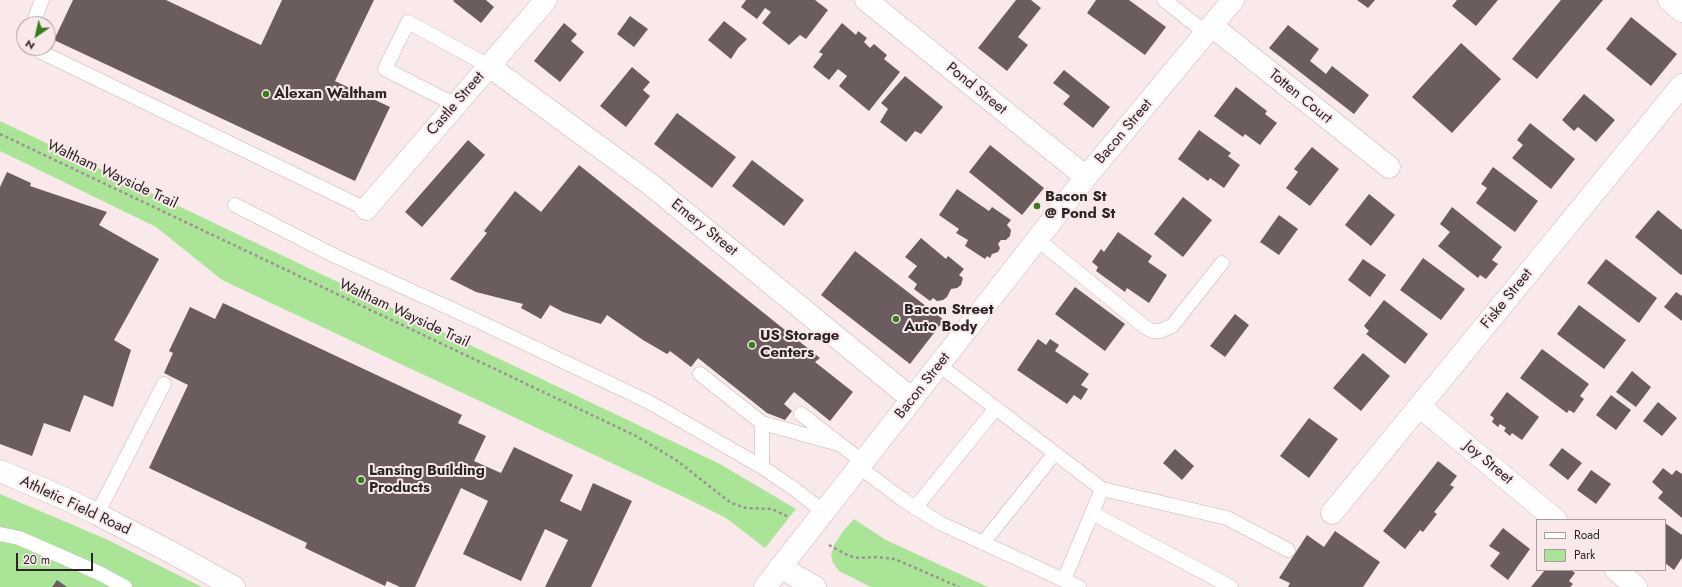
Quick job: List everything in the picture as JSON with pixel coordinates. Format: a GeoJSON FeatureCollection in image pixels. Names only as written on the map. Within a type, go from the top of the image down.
{"type":"FeatureCollection","features":[{"type":"Feature","properties":{"kind":"street","name":"Castle Street"},"geometry":{"type":"LineString","coordinates":[[366,209],[546,0]]}},
{"type":"Feature","properties":{"kind":"street","name":"Pond Street"},"geometry":{"type":"LineString","coordinates":[[866,0],[1086,177]]}},
{"type":"Feature","properties":{"kind":"street","name":"Bacon Street"},"geometry":{"type":"LineString","coordinates":[[765,587],[1086,177],[1233,0]]}},
{"type":"Feature","properties":{"kind":"street"},"geometry":{"type":"LineString","coordinates":[[1669,0],[1682,11]]}},
{"type":"Feature","properties":{"kind":"street","name":"Totten Court"},"geometry":{"type":"LineString","coordinates":[[1209,30],[1389,167]]}},
{"type":"Feature","properties":{"kind":"street","name":"Emery Street"},"geometry":{"type":"LineString","coordinates":[[489,66],[650,184],[912,399]]}},
{"type":"Feature","properties":{"kind":"street","name":"Fiske Street"},"geometry":{"type":"LineString","coordinates":[[1332,513],[1682,85]]}},
{"type":"Feature","properties":{"kind":"street","name":"Joy Street"},"geometry":{"type":"LineString","coordinates":[[1419,406],[1555,519]]}},
{"type":"Feature","properties":{"kind":"street","name":"Athletic Field Road"},"geometry":{"type":"LineString","coordinates":[[0,471],[97,514],[169,551],[234,587]]}},
{"type":"Feature","properties":{"kind":"street"},"geometry":{"type":"LineString","coordinates":[[780,567],[815,587]]}},
{"type":"Feature","properties":{"kind":"street"},"geometry":{"type":"LineString","coordinates":[[1617,571],[1636,587]]}},
{"type":"Feature","properties":{"kind":"lane"},"geometry":{"type":"LineString","coordinates":[[36,16],[42,0]]}},
{"type":"Feature","properties":{"kind":"lane"},"geometry":{"type":"LineString","coordinates":[[1164,0],[1209,30]]}},
{"type":"Feature","properties":{"kind":"lane"},"geometry":{"type":"LineString","coordinates":[[456,105],[385,69],[408,22],[489,66]]}},
{"type":"Feature","properties":{"kind":"lane"},"geometry":{"type":"LineString","coordinates":[[48,56],[366,209]]}},
{"type":"Feature","properties":{"kind":"lane"},"geometry":{"type":"LineString","coordinates":[[235,205],[335,256],[478,321],[649,402],[762,467],[793,488],[824,512]]}},
{"type":"Feature","properties":{"kind":"lane"},"geometry":{"type":"LineString","coordinates":[[1037,239],[1145,327],[1152,331],[1160,331],[1172,326],[1222,263]]}},
{"type":"Feature","properties":{"kind":"lane"},"geometry":{"type":"LineString","coordinates":[[939,365],[1102,489],[1227,518],[1288,550]]}},
{"type":"Feature","properties":{"kind":"lane"},"geometry":{"type":"LineString","coordinates":[[700,374],[762,423],[839,444]]}},
{"type":"Feature","properties":{"kind":"lane"},"geometry":{"type":"LineString","coordinates":[[97,514],[164,384]]}},
{"type":"Feature","properties":{"kind":"lane"},"geometry":{"type":"LineString","coordinates":[[915,508],[996,408]]}},
{"type":"Feature","properties":{"kind":"lane"},"geometry":{"type":"LineString","coordinates":[[801,414],[915,508],[940,523],[1079,587]]}},
{"type":"Feature","properties":{"kind":"lane"},"geometry":{"type":"LineString","coordinates":[[762,423],[762,467]]}},
{"type":"Feature","properties":{"kind":"lane"},"geometry":{"type":"LineString","coordinates":[[983,543],[1055,453]]}},
{"type":"Feature","properties":{"kind":"lane"},"geometry":{"type":"LineString","coordinates":[[1064,580],[1102,489]]}},
{"type":"Feature","properties":{"kind":"lane"},"geometry":{"type":"LineString","coordinates":[[1092,513],[1232,587]]}},
{"type":"Feature","properties":{"kind":"lane"},"geometry":{"type":"LineString","coordinates":[[0,534],[19,538],[99,573],[125,587]]}},
{"type":"Feature","properties":{"kind":"path","name":"Waltham Wayside Trail"},"geometry":{"type":"LineString","coordinates":[[0,134],[636,436],[676,460],[731,503],[746,508],[772,509],[792,519]]}},
{"type":"Feature","properties":{"kind":"path"},"geometry":{"type":"LineString","coordinates":[[828,545],[849,556],[859,558],[877,557],[895,559],[920,568],[959,587]]}},
{"type":"Feature","properties":{"kind":"green space"},"geometry":{"type":"Polygon","coordinates":[[[0,121],[720,464],[796,509],[765,548],[726,518],[686,498],[222,280],[156,227],[0,151],[0,121]]]}},
{"type":"Feature","properties":{"kind":"green space"},"geometry":{"type":"Polygon","coordinates":[[[0,494],[106,539],[202,587],[0,587],[0,494]]]}},
{"type":"Feature","properties":{"kind":"green space"},"geometry":{"type":"Polygon","coordinates":[[[854,519],[886,540],[988,587],[871,587],[839,571],[833,563],[831,555],[834,545],[844,530],[854,519]]]}},
{"type":"Feature","properties":{"kind":"building","name":"Alexan Waltham"},"geometry":{"type":"Polygon","coordinates":[[[73,0],[166,0],[261,45],[282,0],[374,0],[335,81],[390,107],[355,181],[56,41],[56,36],[73,0]]]}},
{"type":"Feature","properties":{"kind":"building"},"geometry":{"type":"Polygon","coordinates":[[[486,0],[494,7],[481,23],[453,1],[486,0]]]}},
{"type":"Feature","properties":{"kind":"building"},"geometry":{"type":"Polygon","coordinates":[[[746,0],[815,0],[828,10],[806,39],[800,35],[789,45],[762,23],[771,12],[765,8],[757,19],[741,7],[746,0]]]}},
{"type":"Feature","properties":{"kind":"building"},"geometry":{"type":"Polygon","coordinates":[[[1016,0],[1031,0],[1041,8],[1018,37],[1028,45],[1007,71],[978,48],[1016,0]]]}},
{"type":"Feature","properties":{"kind":"building"},"geometry":{"type":"Polygon","coordinates":[[[1096,0],[1129,0],[1166,27],[1145,55],[1087,13],[1096,0]]]}},
{"type":"Feature","properties":{"kind":"building"},"geometry":{"type":"Polygon","coordinates":[[[1357,0],[1375,0],[1368,8],[1357,0]]]}},
{"type":"Feature","properties":{"kind":"building"},"geometry":{"type":"Polygon","coordinates":[[[1457,0],[1498,0],[1476,26],[1452,6],[1457,0]]]}},
{"type":"Feature","properties":{"kind":"building"},"geometry":{"type":"Polygon","coordinates":[[[1561,0],[1603,0],[1537,79],[1512,59],[1561,0]]]}},
{"type":"Feature","properties":{"kind":"building"},"geometry":{"type":"Polygon","coordinates":[[[630,16],[648,29],[634,47],[617,34],[630,16]]]}},
{"type":"Feature","properties":{"kind":"building"},"geometry":{"type":"Polygon","coordinates":[[[1631,17],[1677,54],[1651,86],[1606,49],[1631,17]]]}},
{"type":"Feature","properties":{"kind":"building"},"geometry":{"type":"Polygon","coordinates":[[[724,21],[747,39],[738,48],[731,59],[708,40],[724,21]]]}},
{"type":"Feature","properties":{"kind":"building"},"geometry":{"type":"Polygon","coordinates":[[[564,23],[577,34],[571,41],[584,52],[560,82],[534,61],[564,23]]]}},
{"type":"Feature","properties":{"kind":"building"},"geometry":{"type":"Polygon","coordinates":[[[842,23],[856,35],[858,31],[867,38],[864,42],[870,48],[874,44],[887,55],[884,59],[900,72],[869,111],[839,86],[847,76],[838,69],[829,80],[813,67],[823,54],[819,52],[842,23]]]}},
{"type":"Feature","properties":{"kind":"building"},"geometry":{"type":"Polygon","coordinates":[[[1288,25],[1319,49],[1310,61],[1326,74],[1332,66],[1369,95],[1354,114],[1269,48],[1288,25]]]}},
{"type":"Feature","properties":{"kind":"building"},"geometry":{"type":"Polygon","coordinates":[[[1461,43],[1501,79],[1452,133],[1412,97],[1461,43]]]}},
{"type":"Feature","properties":{"kind":"building"},"geometry":{"type":"Polygon","coordinates":[[[632,67],[650,82],[643,90],[650,96],[626,127],[600,106],[632,67]]]}},
{"type":"Feature","properties":{"kind":"building"},"geometry":{"type":"Polygon","coordinates":[[[1064,70],[1110,107],[1093,128],[1063,104],[1070,96],[1053,83],[1064,70]]]}},
{"type":"Feature","properties":{"kind":"building"},"geometry":{"type":"Polygon","coordinates":[[[905,76],[943,107],[921,134],[915,131],[906,142],[880,122],[888,109],[881,103],[905,76]]]}},
{"type":"Feature","properties":{"kind":"building"},"geometry":{"type":"Polygon","coordinates":[[[1236,87],[1267,111],[1265,114],[1277,123],[1260,145],[1245,134],[1243,137],[1214,116],[1236,87]]]}},
{"type":"Feature","properties":{"kind":"building"},"geometry":{"type":"Polygon","coordinates":[[[1584,94],[1615,120],[1596,142],[1578,127],[1574,131],[1562,120],[1584,94]]]}},
{"type":"Feature","properties":{"kind":"building"},"geometry":{"type":"Polygon","coordinates":[[[677,113],[736,157],[712,188],[654,144],[677,113]]]}},
{"type":"Feature","properties":{"kind":"building"},"geometry":{"type":"Polygon","coordinates":[[[1530,123],[1575,159],[1551,189],[1512,158],[1523,145],[1517,140],[1530,123]]]}},
{"type":"Feature","properties":{"kind":"building"},"geometry":{"type":"Polygon","coordinates":[[[1199,130],[1231,153],[1228,156],[1240,165],[1224,188],[1210,178],[1208,181],[1178,159],[1199,130]]]}},
{"type":"Feature","properties":{"kind":"building"},"geometry":{"type":"Polygon","coordinates":[[[468,140],[485,155],[422,227],[405,212],[468,140]]]}},
{"type":"Feature","properties":{"kind":"building"},"geometry":{"type":"Polygon","coordinates":[[[990,145],[1044,188],[1022,215],[969,172],[990,145]]]}},
{"type":"Feature","properties":{"kind":"building"},"geometry":{"type":"Polygon","coordinates":[[[1312,147],[1339,169],[1310,206],[1286,188],[1298,172],[1294,169],[1312,147]]]}},
{"type":"Feature","properties":{"kind":"building"},"geometry":{"type":"Polygon","coordinates":[[[752,160],[804,200],[784,226],[732,186],[752,160]]]}},
{"type":"Feature","properties":{"kind":"building"},"geometry":{"type":"Polygon","coordinates":[[[579,165],[820,358],[815,362],[853,392],[830,421],[794,392],[784,404],[792,411],[785,420],[767,413],[698,358],[691,367],[670,351],[667,354],[643,340],[607,315],[601,324],[563,312],[550,305],[541,319],[521,308],[523,304],[476,292],[450,279],[487,233],[484,231],[515,191],[541,212],[579,165]]]}},
{"type":"Feature","properties":{"kind":"building"},"geometry":{"type":"Polygon","coordinates":[[[1493,167],[1538,201],[1515,232],[1476,203],[1487,188],[1481,184],[1493,167]]]}},
{"type":"Feature","properties":{"kind":"building"},"geometry":{"type":"Polygon","coordinates":[[[7,172],[31,183],[30,186],[107,212],[99,225],[159,259],[114,340],[131,350],[113,407],[84,395],[70,432],[44,423],[32,456],[0,444],[0,187],[7,172]]]}},
{"type":"Feature","properties":{"kind":"building"},"geometry":{"type":"Polygon","coordinates":[[[957,189],[989,211],[992,207],[1011,220],[1007,225],[1011,230],[1010,236],[1006,240],[1001,240],[998,244],[1000,248],[998,252],[992,254],[990,258],[987,256],[985,259],[965,246],[968,240],[956,233],[959,229],[939,215],[957,189]]]}},
{"type":"Feature","properties":{"kind":"building"},"geometry":{"type":"Polygon","coordinates":[[[1369,194],[1395,215],[1371,246],[1345,225],[1369,194]]]}},
{"type":"Feature","properties":{"kind":"building"},"geometry":{"type":"Polygon","coordinates":[[[1183,197],[1212,220],[1183,257],[1154,234],[1183,197]]]}},
{"type":"Feature","properties":{"kind":"building"},"geometry":{"type":"Polygon","coordinates":[[[1452,207],[1502,247],[1492,260],[1498,264],[1486,279],[1480,275],[1478,278],[1438,246],[1450,232],[1440,224],[1452,207]]]}},
{"type":"Feature","properties":{"kind":"building"},"geometry":{"type":"Polygon","coordinates":[[[1658,210],[1682,230],[1681,275],[1635,237],[1658,210]]]}},
{"type":"Feature","properties":{"kind":"building"},"geometry":{"type":"Polygon","coordinates":[[[1279,215],[1298,229],[1279,255],[1260,242],[1279,215]]]}},
{"type":"Feature","properties":{"kind":"building"},"geometry":{"type":"Polygon","coordinates":[[[1118,232],[1152,256],[1148,262],[1167,275],[1149,303],[1127,288],[1125,292],[1096,271],[1098,267],[1092,262],[1101,249],[1104,252],[1118,232]]]}},
{"type":"Feature","properties":{"kind":"building"},"geometry":{"type":"Polygon","coordinates":[[[921,238],[946,259],[948,256],[964,269],[959,275],[963,278],[961,285],[957,288],[951,289],[947,297],[943,300],[937,301],[933,298],[930,301],[914,289],[917,284],[908,277],[917,266],[905,257],[921,238]]]}},
{"type":"Feature","properties":{"kind":"building"},"geometry":{"type":"Polygon","coordinates":[[[855,251],[944,320],[910,364],[821,295],[855,251]]]}},
{"type":"Feature","properties":{"kind":"building"},"geometry":{"type":"Polygon","coordinates":[[[1423,258],[1465,289],[1441,320],[1400,290],[1423,258]]]}},
{"type":"Feature","properties":{"kind":"building"},"geometry":{"type":"Polygon","coordinates":[[[1363,259],[1386,275],[1370,297],[1348,280],[1363,259]]]}},
{"type":"Feature","properties":{"kind":"building"},"geometry":{"type":"Polygon","coordinates":[[[1606,259],[1657,298],[1639,323],[1587,283],[1606,259]]]}},
{"type":"Feature","properties":{"kind":"building"},"geometry":{"type":"Polygon","coordinates":[[[1075,287],[1125,324],[1105,351],[1055,314],[1075,287]]]}},
{"type":"Feature","properties":{"kind":"building"},"geometry":{"type":"Polygon","coordinates":[[[1676,292],[1682,296],[1682,321],[1664,307],[1676,292]]]}},
{"type":"Feature","properties":{"kind":"building"},"geometry":{"type":"Polygon","coordinates":[[[1384,300],[1428,334],[1405,364],[1366,334],[1369,331],[1364,326],[1384,300]]]}},
{"type":"Feature","properties":{"kind":"building"},"geometry":{"type":"Polygon","coordinates":[[[223,303],[462,415],[458,423],[486,436],[474,461],[501,473],[514,447],[573,475],[560,501],[581,511],[593,483],[632,501],[591,587],[545,587],[568,540],[545,529],[521,581],[463,554],[488,501],[461,488],[415,587],[400,587],[387,581],[385,586],[305,548],[307,543],[149,468],[188,385],[164,373],[173,353],[169,351],[190,307],[215,319],[223,303]]]}},
{"type":"Feature","properties":{"kind":"building"},"geometry":{"type":"Polygon","coordinates":[[[1579,305],[1626,340],[1604,369],[1557,334],[1579,305]]]}},
{"type":"Feature","properties":{"kind":"building"},"geometry":{"type":"Polygon","coordinates":[[[1235,314],[1249,325],[1225,357],[1210,346],[1235,314]]]}},
{"type":"Feature","properties":{"kind":"building"},"geometry":{"type":"Polygon","coordinates":[[[1038,339],[1046,345],[1050,339],[1059,345],[1055,351],[1089,374],[1081,385],[1088,389],[1081,400],[1074,395],[1067,404],[1017,370],[1038,339]]]}},
{"type":"Feature","properties":{"kind":"building"},"geometry":{"type":"Polygon","coordinates":[[[1542,349],[1589,384],[1580,396],[1584,399],[1574,413],[1569,410],[1567,413],[1520,378],[1542,349]]]}},
{"type":"Feature","properties":{"kind":"building"},"geometry":{"type":"Polygon","coordinates":[[[1363,353],[1390,376],[1361,411],[1333,388],[1363,353]]]}},
{"type":"Feature","properties":{"kind":"building"},"geometry":{"type":"Polygon","coordinates":[[[1632,371],[1651,387],[1636,407],[1616,392],[1632,371]]]}},
{"type":"Feature","properties":{"kind":"building"},"geometry":{"type":"Polygon","coordinates":[[[1507,392],[1539,417],[1522,440],[1512,433],[1510,436],[1504,431],[1506,428],[1500,424],[1498,427],[1492,422],[1494,418],[1490,415],[1507,392]]]}},
{"type":"Feature","properties":{"kind":"building"},"geometry":{"type":"Polygon","coordinates":[[[1611,395],[1631,410],[1616,430],[1596,415],[1611,395]]]}},
{"type":"Feature","properties":{"kind":"building"},"geometry":{"type":"Polygon","coordinates":[[[1658,402],[1677,418],[1662,436],[1643,421],[1658,402]]]}},
{"type":"Feature","properties":{"kind":"building"},"geometry":{"type":"Polygon","coordinates":[[[1309,418],[1338,439],[1309,478],[1280,456],[1309,418]]]}},
{"type":"Feature","properties":{"kind":"building"},"geometry":{"type":"Polygon","coordinates":[[[1562,448],[1582,463],[1568,480],[1549,465],[1562,448]]]}},
{"type":"Feature","properties":{"kind":"building"},"geometry":{"type":"Polygon","coordinates":[[[1175,449],[1194,466],[1182,480],[1163,463],[1175,449]]]}},
{"type":"Feature","properties":{"kind":"building"},"geometry":{"type":"Polygon","coordinates":[[[1438,461],[1457,476],[1450,485],[1454,487],[1434,512],[1437,514],[1423,532],[1420,530],[1405,549],[1383,531],[1438,461]]]}},
{"type":"Feature","properties":{"kind":"building"},"geometry":{"type":"Polygon","coordinates":[[[1663,468],[1672,475],[1676,470],[1682,474],[1682,518],[1658,498],[1663,492],[1652,482],[1663,468]]]}},
{"type":"Feature","properties":{"kind":"building"},"geometry":{"type":"Polygon","coordinates":[[[1591,470],[1611,484],[1596,504],[1577,490],[1591,470]]]}},
{"type":"Feature","properties":{"kind":"building"},"geometry":{"type":"Polygon","coordinates":[[[1666,524],[1682,535],[1682,558],[1674,570],[1666,564],[1666,524]]]}},
{"type":"Feature","properties":{"kind":"building"},"geometry":{"type":"Polygon","coordinates":[[[1503,528],[1530,549],[1508,580],[1490,566],[1500,553],[1489,546],[1503,528]]]}},
{"type":"Feature","properties":{"kind":"building"},"geometry":{"type":"Polygon","coordinates":[[[1335,531],[1380,562],[1363,587],[1288,587],[1290,583],[1279,578],[1307,535],[1324,547],[1335,531]]]}},
{"type":"Feature","properties":{"kind":"building"},"geometry":{"type":"Polygon","coordinates":[[[1544,571],[1572,571],[1575,573],[1569,581],[1573,584],[1570,587],[1531,587],[1544,571]]]}},
{"type":"Feature","properties":{"kind":"building"},"geometry":{"type":"Polygon","coordinates":[[[57,580],[67,587],[52,587],[57,580]]]}},
{"type":"Feature","properties":{"kind":"place","name":"Alexan Waltham"},"geometry":{"type":"Point","coordinates":[266,94]}},
{"type":"Feature","properties":{"kind":"place","name":"Bacon St @ Pond St"},"geometry":{"type":"Point","coordinates":[1037,206]}},
{"type":"Feature","properties":{"kind":"place","name":"Bacon Street Auto Body"},"geometry":{"type":"Point","coordinates":[896,319]}},
{"type":"Feature","properties":{"kind":"place","name":"US Storage Centers"},"geometry":{"type":"Point","coordinates":[752,345]}},
{"type":"Feature","properties":{"kind":"place","name":"Lansing Building Products"},"geometry":{"type":"Point","coordinates":[361,480]}}]}
